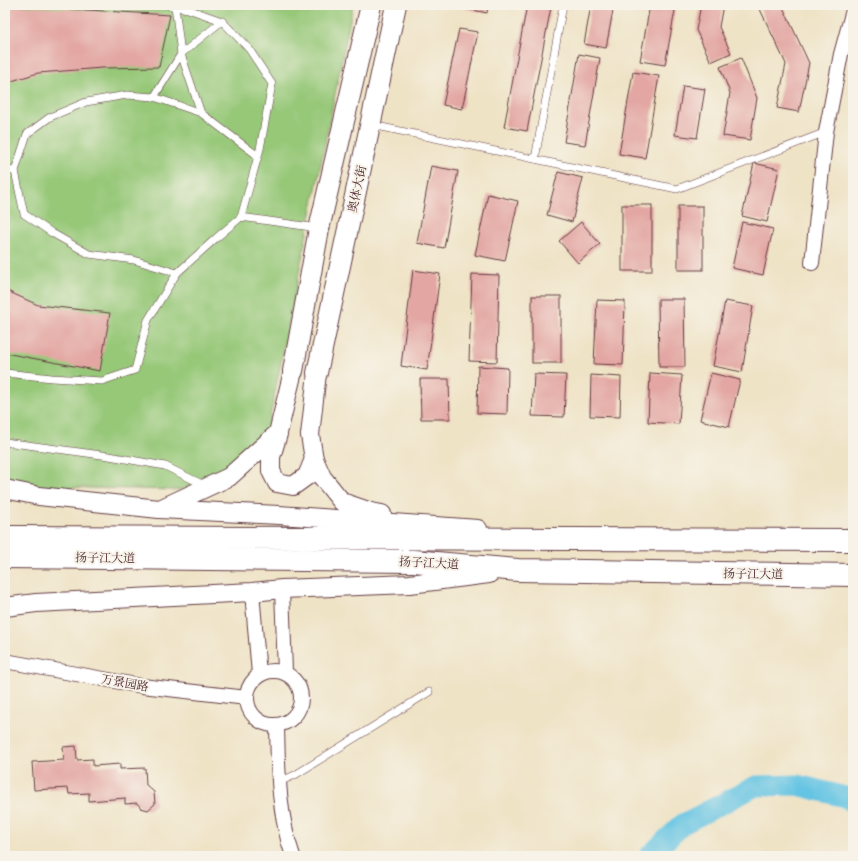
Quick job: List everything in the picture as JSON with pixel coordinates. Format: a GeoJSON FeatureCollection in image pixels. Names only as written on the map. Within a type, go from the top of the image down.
{"type":"FeatureCollection","features":[{"type":"Feature","properties":{"kind":"highway","name":"扬子江大道"},"geometry":{"type":"LineString","coordinates":[[5,536],[853,540]]}},
{"type":"Feature","properties":{"kind":"highway","name":"扬子江大道"},"geometry":{"type":"LineString","coordinates":[[5,557],[413,562],[518,570],[853,576]]}},
{"type":"Feature","properties":{"kind":"main road"},"geometry":{"type":"LineString","coordinates":[[293,372],[319,229],[371,5]]}},
{"type":"Feature","properties":{"kind":"main road","name":"奥体大街"},"geometry":{"type":"LineString","coordinates":[[318,373],[396,5]]}},
{"type":"Feature","properties":{"kind":"street"},"geometry":{"type":"LineString","coordinates":[[812,263],[826,132],[841,54],[853,10]]}},
{"type":"Feature","properties":{"kind":"street"},"geometry":{"type":"LineString","coordinates":[[293,372],[271,457],[271,471],[277,483],[293,486],[307,476],[314,459]]}},
{"type":"Feature","properties":{"kind":"street"},"geometry":{"type":"LineString","coordinates":[[318,373],[310,435],[314,459],[322,477],[342,502],[371,512],[449,527]]}},
{"type":"Feature","properties":{"kind":"street"},"geometry":{"type":"LineString","coordinates":[[159,509],[229,477],[278,433]]}},
{"type":"Feature","properties":{"kind":"street"},"geometry":{"type":"LineString","coordinates":[[5,489],[39,496],[159,509],[278,515],[646,539]]}},
{"type":"Feature","properties":{"kind":"street"},"geometry":{"type":"LineString","coordinates":[[5,607],[36,603],[252,592],[282,589],[410,584],[518,570]]}},
{"type":"Feature","properties":{"kind":"street"},"geometry":{"type":"LineString","coordinates":[[282,589],[285,672]]}},
{"type":"Feature","properties":{"kind":"street"},"geometry":{"type":"LineString","coordinates":[[252,592],[259,674]]}},
{"type":"Feature","properties":{"kind":"street","name":"万景园路"},"geometry":{"type":"LineString","coordinates":[[5,661],[142,686],[247,698]]}},
{"type":"Feature","properties":{"kind":"street"},"geometry":{"type":"LineString","coordinates":[[276,670],[285,672],[298,684],[301,692],[299,710],[286,722],[277,725],[260,721],[253,715],[248,707],[248,689],[252,681],[259,674],[267,671],[276,670]]}},
{"type":"Feature","properties":{"kind":"street"},"geometry":{"type":"LineString","coordinates":[[277,725],[279,782],[284,826],[293,856]]}},
{"type":"Feature","properties":{"kind":"lane"},"geometry":{"type":"LineString","coordinates":[[5,373],[102,381],[134,370],[148,320],[177,273],[241,217],[258,156],[272,84],[249,49],[222,21],[188,9],[167,5]]}},
{"type":"Feature","properties":{"kind":"lane"},"geometry":{"type":"LineString","coordinates":[[535,159],[563,5]]}},
{"type":"Feature","properties":{"kind":"lane"},"geometry":{"type":"LineString","coordinates":[[175,6],[181,54],[201,113]]}},
{"type":"Feature","properties":{"kind":"lane"},"geometry":{"type":"LineString","coordinates":[[154,97],[181,54],[222,21]]}},
{"type":"Feature","properties":{"kind":"lane"},"geometry":{"type":"LineString","coordinates":[[177,273],[134,260],[89,254],[52,233],[24,214],[15,171],[27,134],[50,117],[86,102],[127,95],[154,97],[201,113],[258,156]]}},
{"type":"Feature","properties":{"kind":"lane"},"geometry":{"type":"LineString","coordinates":[[370,125],[677,189],[826,132]]}},
{"type":"Feature","properties":{"kind":"lane"},"geometry":{"type":"LineString","coordinates":[[5,170],[15,171]]}},
{"type":"Feature","properties":{"kind":"lane"},"geometry":{"type":"LineString","coordinates":[[241,217],[319,229]]}},
{"type":"Feature","properties":{"kind":"lane"},"geometry":{"type":"LineString","coordinates":[[5,442],[109,456],[165,466],[208,487]]}},
{"type":"Feature","properties":{"kind":"lane"},"geometry":{"type":"LineString","coordinates":[[279,782],[294,775],[429,692]]}},
{"type":"Feature","properties":{"kind":"green space"},"geometry":{"type":"Polygon","coordinates":[[[5,5],[353,5],[267,432],[220,476],[179,490],[5,486],[5,5]]]}},
{"type":"Feature","properties":{"kind":"building"},"geometry":{"type":"Polygon","coordinates":[[[5,5],[170,15],[159,67],[102,68],[38,73],[5,83],[5,5]]]}},
{"type":"Feature","properties":{"kind":"building"},"geometry":{"type":"Polygon","coordinates":[[[464,5],[488,5],[487,13],[463,8],[464,5]]]}},
{"type":"Feature","properties":{"kind":"building"},"geometry":{"type":"Polygon","coordinates":[[[527,5],[551,7],[527,131],[504,127],[527,5]]]}},
{"type":"Feature","properties":{"kind":"building"},"geometry":{"type":"Polygon","coordinates":[[[591,5],[614,5],[606,48],[584,44],[591,5]]]}},
{"type":"Feature","properties":{"kind":"building"},"geometry":{"type":"Polygon","coordinates":[[[650,5],[676,5],[665,65],[640,61],[650,5]]]}},
{"type":"Feature","properties":{"kind":"building"},"geometry":{"type":"Polygon","coordinates":[[[701,5],[723,5],[719,27],[731,53],[711,62],[696,30],[701,5]]]}},
{"type":"Feature","properties":{"kind":"building"},"geometry":{"type":"Polygon","coordinates":[[[758,5],[782,5],[809,63],[799,112],[777,108],[786,64],[758,5]]]}},
{"type":"Feature","properties":{"kind":"building"},"geometry":{"type":"Polygon","coordinates":[[[459,29],[478,32],[462,109],[443,105],[459,29]]]}},
{"type":"Feature","properties":{"kind":"building"},"geometry":{"type":"Polygon","coordinates":[[[579,54],[600,58],[585,145],[564,142],[579,54]]]}},
{"type":"Feature","properties":{"kind":"building"},"geometry":{"type":"Polygon","coordinates":[[[741,58],[757,98],[750,140],[723,136],[730,93],[720,67],[741,58]]]}},
{"type":"Feature","properties":{"kind":"building"},"geometry":{"type":"Polygon","coordinates":[[[633,72],[659,76],[645,158],[619,154],[633,72]]]}},
{"type":"Feature","properties":{"kind":"building"},"geometry":{"type":"Polygon","coordinates":[[[683,86],[705,89],[697,138],[675,135],[683,86]]]}},
{"type":"Feature","properties":{"kind":"building"},"geometry":{"type":"Polygon","coordinates":[[[754,163],[779,169],[767,222],[742,216],[754,163]]]}},
{"type":"Feature","properties":{"kind":"building"},"geometry":{"type":"Polygon","coordinates":[[[431,166],[458,171],[444,248],[417,243],[431,166]]]}},
{"type":"Feature","properties":{"kind":"building"},"geometry":{"type":"Polygon","coordinates":[[[558,172],[583,178],[572,222],[547,215],[558,172]]]}},
{"type":"Feature","properties":{"kind":"building"},"geometry":{"type":"Polygon","coordinates":[[[488,194],[518,201],[505,261],[475,255],[488,194]]]}},
{"type":"Feature","properties":{"kind":"building"},"geometry":{"type":"Polygon","coordinates":[[[622,205],[652,205],[652,271],[622,271],[622,205]]]}},
{"type":"Feature","properties":{"kind":"building"},"geometry":{"type":"Polygon","coordinates":[[[678,206],[703,206],[703,270],[678,270],[678,206]]]}},
{"type":"Feature","properties":{"kind":"building"},"geometry":{"type":"Polygon","coordinates":[[[581,222],[600,244],[578,263],[559,241],[581,222]]]}},
{"type":"Feature","properties":{"kind":"building"},"geometry":{"type":"Polygon","coordinates":[[[742,222],[773,229],[763,275],[732,268],[742,222]]]}},
{"type":"Feature","properties":{"kind":"building"},"geometry":{"type":"Polygon","coordinates":[[[413,270],[440,274],[427,370],[401,366],[413,270]]]}},
{"type":"Feature","properties":{"kind":"building"},"geometry":{"type":"Polygon","coordinates":[[[472,274],[499,275],[497,362],[469,361],[472,274]]]}},
{"type":"Feature","properties":{"kind":"building"},"geometry":{"type":"Polygon","coordinates":[[[5,290],[38,305],[110,313],[100,371],[5,353],[5,290]]]}},
{"type":"Feature","properties":{"kind":"building"},"geometry":{"type":"Polygon","coordinates":[[[532,296],[561,296],[561,363],[532,363],[532,296]]]}},
{"type":"Feature","properties":{"kind":"building"},"geometry":{"type":"Polygon","coordinates":[[[658,299],[684,299],[685,367],[659,367],[658,299]]]}},
{"type":"Feature","properties":{"kind":"building"},"geometry":{"type":"Polygon","coordinates":[[[597,300],[625,301],[623,365],[594,364],[597,300]]]}},
{"type":"Feature","properties":{"kind":"building"},"geometry":{"type":"Polygon","coordinates":[[[725,301],[753,306],[742,372],[713,366],[725,301]]]}},
{"type":"Feature","properties":{"kind":"building"},"geometry":{"type":"Polygon","coordinates":[[[478,366],[508,368],[507,414],[477,413],[478,366]]]}},
{"type":"Feature","properties":{"kind":"building"},"geometry":{"type":"Polygon","coordinates":[[[650,373],[682,375],[679,424],[648,422],[650,373]]]}},
{"type":"Feature","properties":{"kind":"building"},"geometry":{"type":"Polygon","coordinates":[[[711,373],[740,380],[729,427],[700,420],[711,373]]]}},
{"type":"Feature","properties":{"kind":"building"},"geometry":{"type":"Polygon","coordinates":[[[534,374],[566,375],[564,417],[532,416],[534,374]]]}},
{"type":"Feature","properties":{"kind":"building"},"geometry":{"type":"Polygon","coordinates":[[[591,375],[621,377],[620,417],[590,416],[591,375]]]}},
{"type":"Feature","properties":{"kind":"building"},"geometry":{"type":"Polygon","coordinates":[[[420,379],[449,379],[450,419],[421,419],[420,379]]]}},
{"type":"Feature","properties":{"kind":"building"},"geometry":{"type":"Polygon","coordinates":[[[76,746],[77,760],[93,759],[93,766],[120,764],[120,769],[145,768],[146,785],[154,792],[155,804],[148,810],[141,808],[137,803],[125,804],[125,798],[89,801],[89,793],[69,794],[68,788],[34,790],[32,762],[64,760],[63,747],[76,746]]]}},
{"type":"Feature","properties":{"kind":"waterway"},"geometry":{"type":"LineString","coordinates":[[649,856],[683,824],[756,786],[798,785],[845,797],[853,802]]}}]}
